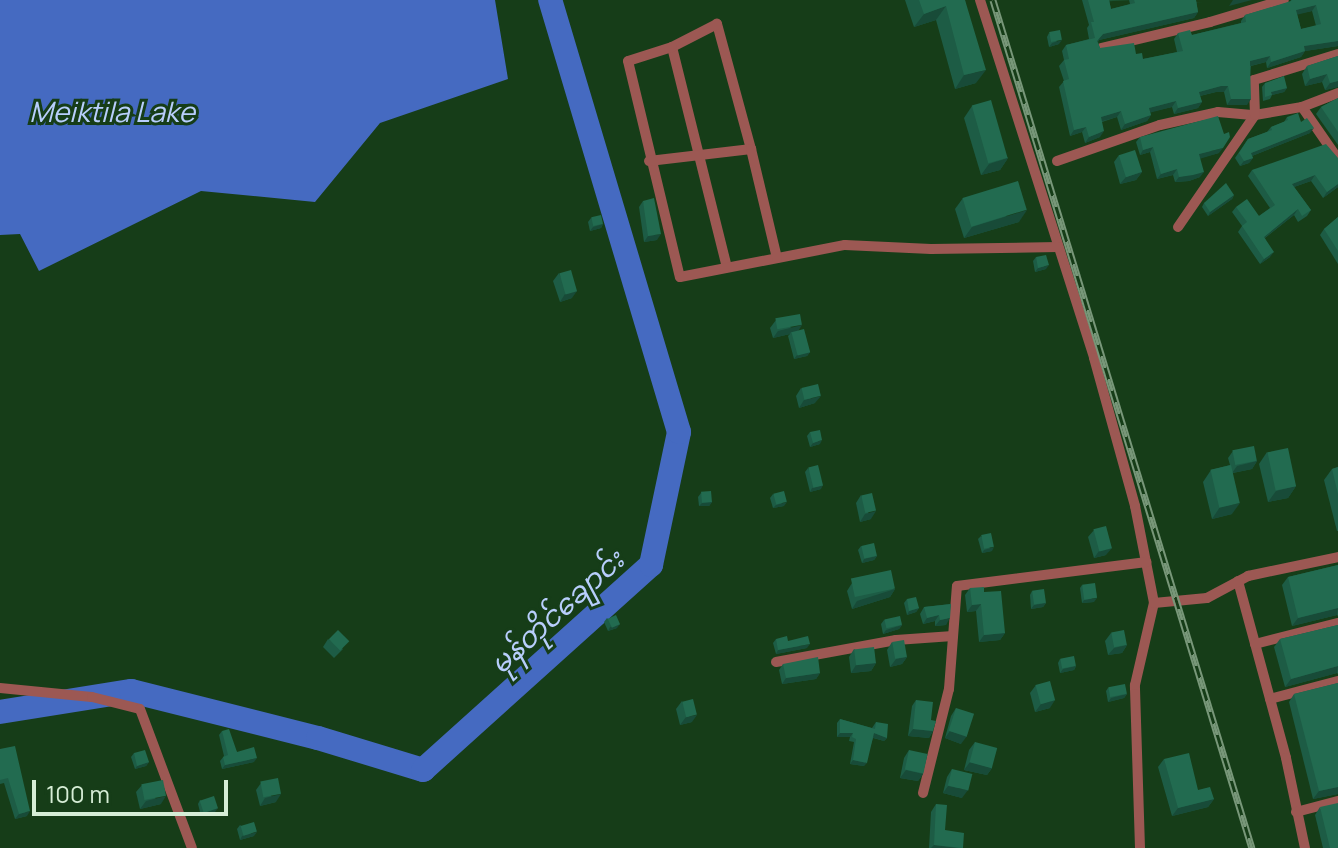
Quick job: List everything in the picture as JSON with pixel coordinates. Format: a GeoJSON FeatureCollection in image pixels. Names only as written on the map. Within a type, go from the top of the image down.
{"type":"FeatureCollection","features":[{"type":"Feature","properties":{"kind":"street"},"geometry":{"type":"LineString","coordinates":[[980,0],[1098,373],[1135,506],[1154,603],[1135,685],[1140,848]]}},
{"type":"Feature","properties":{"kind":"street"},"geometry":{"type":"LineString","coordinates":[[1101,48],[1210,22],[1284,0]]}},
{"type":"Feature","properties":{"kind":"street"},"geometry":{"type":"LineString","coordinates":[[777,258],[717,24],[672,47],[628,61],[649,161],[680,277],[845,245],[931,249],[1058,247]]}},
{"type":"Feature","properties":{"kind":"street"},"geometry":{"type":"LineString","coordinates":[[672,47],[727,267]]}},
{"type":"Feature","properties":{"kind":"street"},"geometry":{"type":"LineString","coordinates":[[1178,227],[1255,115],[1254,80],[1338,54]]}},
{"type":"Feature","properties":{"kind":"street"},"geometry":{"type":"LineString","coordinates":[[1057,161],[1160,125],[1218,112],[1255,115],[1302,107],[1338,93]]}},
{"type":"Feature","properties":{"kind":"street"},"geometry":{"type":"LineString","coordinates":[[1302,107],[1338,159]]}},
{"type":"Feature","properties":{"kind":"street"},"geometry":{"type":"LineString","coordinates":[[649,161],[751,149]]}},
{"type":"Feature","properties":{"kind":"street"},"geometry":{"type":"LineString","coordinates":[[1154,603],[1207,598],[1248,576],[1338,557]]}},
{"type":"Feature","properties":{"kind":"street"},"geometry":{"type":"LineString","coordinates":[[923,793],[949,689],[957,586],[1146,562]]}},
{"type":"Feature","properties":{"kind":"street"},"geometry":{"type":"LineString","coordinates":[[1238,581],[1305,848]]}},
{"type":"Feature","properties":{"kind":"street"},"geometry":{"type":"LineString","coordinates":[[1255,644],[1338,623]]}},
{"type":"Feature","properties":{"kind":"street"},"geometry":{"type":"LineString","coordinates":[[776,662],[896,640],[953,636]]}},
{"type":"Feature","properties":{"kind":"street"},"geometry":{"type":"LineString","coordinates":[[1270,699],[1338,681]]}},
{"type":"Feature","properties":{"kind":"street"},"geometry":{"type":"LineString","coordinates":[[0,688],[92,697],[140,709],[192,848]]}},
{"type":"Feature","properties":{"kind":"street"},"geometry":{"type":"LineString","coordinates":[[1296,812],[1338,801]]}},
{"type":"Feature","properties":{"kind":"water","name":"Meiktila Lake"},"geometry":{"type":"Polygon","coordinates":[[[0,0],[495,0],[508,79],[380,123],[315,202],[201,191],[39,271],[20,234],[0,235],[0,0]]]}},
{"type":"Feature","properties":{"kind":"building"},"geometry":{"type":"Polygon","coordinates":[[[919,0],[965,0],[986,70],[964,75],[946,6],[924,14],[919,0]]]}},
{"type":"Feature","properties":{"kind":"building"},"geometry":{"type":"Polygon","coordinates":[[[1088,0],[1109,0],[1111,9],[1135,3],[1134,0],[1196,0],[1198,12],[1103,34],[1097,41],[1100,48],[1134,43],[1136,54],[1142,53],[1143,59],[1183,51],[1178,33],[1190,30],[1192,35],[1246,22],[1245,15],[1292,0],[1338,0],[1338,41],[1304,46],[1305,51],[1271,62],[1270,56],[1250,61],[1251,99],[1231,99],[1228,86],[1221,86],[1199,92],[1202,102],[1178,108],[1176,101],[1149,108],[1151,115],[1125,124],[1121,111],[1101,117],[1104,131],[1089,137],[1086,127],[1074,130],[1063,81],[1069,79],[1064,60],[1069,59],[1066,45],[1095,38],[1091,22],[1094,22],[1088,0]],[[1316,5],[1296,10],[1301,29],[1321,24],[1316,5]]]}},
{"type":"Feature","properties":{"kind":"building"},"geometry":{"type":"Polygon","coordinates":[[[1060,30],[1062,40],[1051,42],[1049,32],[1060,30]]]}},
{"type":"Feature","properties":{"kind":"building"},"geometry":{"type":"Polygon","coordinates":[[[1338,56],[1338,81],[1330,83],[1327,74],[1310,79],[1307,66],[1338,56]]]}},
{"type":"Feature","properties":{"kind":"building"},"geometry":{"type":"Polygon","coordinates":[[[1284,76],[1287,88],[1265,97],[1265,83],[1284,76]]]}},
{"type":"Feature","properties":{"kind":"building"},"geometry":{"type":"Polygon","coordinates":[[[1338,98],[1338,132],[1321,107],[1338,98]]]}},
{"type":"Feature","properties":{"kind":"building"},"geometry":{"type":"Polygon","coordinates":[[[991,100],[1008,158],[988,163],[972,106],[991,100]]]}},
{"type":"Feature","properties":{"kind":"building"},"geometry":{"type":"Polygon","coordinates":[[[1298,113],[1301,122],[1307,118],[1314,128],[1251,153],[1253,158],[1244,161],[1239,153],[1248,139],[1272,130],[1271,127],[1298,113]]]}},
{"type":"Feature","properties":{"kind":"building"},"geometry":{"type":"Polygon","coordinates":[[[1218,116],[1224,134],[1229,132],[1230,137],[1223,148],[1199,154],[1204,172],[1179,177],[1177,169],[1161,174],[1153,147],[1143,150],[1140,137],[1218,116]]]}},
{"type":"Feature","properties":{"kind":"building"},"geometry":{"type":"Polygon","coordinates":[[[1326,144],[1338,158],[1338,184],[1327,192],[1315,175],[1292,184],[1311,210],[1302,216],[1298,209],[1264,237],[1274,252],[1264,259],[1242,226],[1247,222],[1236,207],[1247,199],[1259,216],[1275,205],[1252,170],[1326,144]]]}},
{"type":"Feature","properties":{"kind":"building"},"geometry":{"type":"Polygon","coordinates":[[[1135,150],[1142,172],[1126,177],[1119,155],[1135,150]]]}},
{"type":"Feature","properties":{"kind":"building"},"geometry":{"type":"Polygon","coordinates":[[[1018,181],[1027,210],[971,227],[963,198],[1018,181]]]}},
{"type":"Feature","properties":{"kind":"building"},"geometry":{"type":"Polygon","coordinates":[[[1226,183],[1234,195],[1210,212],[1204,203],[1226,183]]]}},
{"type":"Feature","properties":{"kind":"building"},"geometry":{"type":"Polygon","coordinates":[[[654,198],[661,234],[648,236],[643,201],[654,198]]]}},
{"type":"Feature","properties":{"kind":"building"},"geometry":{"type":"Polygon","coordinates":[[[601,215],[603,224],[593,226],[591,217],[601,215]]]}},
{"type":"Feature","properties":{"kind":"building"},"geometry":{"type":"Polygon","coordinates":[[[1338,217],[1338,251],[1324,229],[1338,217]]]}},
{"type":"Feature","properties":{"kind":"building"},"geometry":{"type":"Polygon","coordinates":[[[1046,255],[1049,265],[1038,268],[1036,257],[1046,255]]]}},
{"type":"Feature","properties":{"kind":"building"},"geometry":{"type":"Polygon","coordinates":[[[571,270],[577,291],[566,294],[559,273],[571,270]]]}},
{"type":"Feature","properties":{"kind":"building"},"geometry":{"type":"Polygon","coordinates":[[[800,314],[802,325],[777,329],[775,318],[800,314]]]}},
{"type":"Feature","properties":{"kind":"building"},"geometry":{"type":"Polygon","coordinates":[[[804,329],[810,352],[798,356],[791,332],[804,329]]]}},
{"type":"Feature","properties":{"kind":"building"},"geometry":{"type":"Polygon","coordinates":[[[818,384],[821,396],[804,400],[802,388],[818,384]]]}},
{"type":"Feature","properties":{"kind":"building"},"geometry":{"type":"Polygon","coordinates":[[[820,430],[822,440],[813,443],[810,432],[820,430]]]}},
{"type":"Feature","properties":{"kind":"building"},"geometry":{"type":"Polygon","coordinates":[[[1254,446],[1257,461],[1235,465],[1232,450],[1254,446]]]}},
{"type":"Feature","properties":{"kind":"building"},"geometry":{"type":"Polygon","coordinates":[[[1288,448],[1296,486],[1276,491],[1267,452],[1288,448]]]}},
{"type":"Feature","properties":{"kind":"building"},"geometry":{"type":"Polygon","coordinates":[[[818,465],[823,485],[813,488],[808,467],[818,465]]]}},
{"type":"Feature","properties":{"kind":"building"},"geometry":{"type":"Polygon","coordinates":[[[1231,465],[1240,503],[1219,508],[1211,470],[1231,465]]]}},
{"type":"Feature","properties":{"kind":"building"},"geometry":{"type":"Polygon","coordinates":[[[1338,467],[1338,494],[1332,469],[1338,467]]]}},
{"type":"Feature","properties":{"kind":"building"},"geometry":{"type":"Polygon","coordinates":[[[711,491],[712,502],[702,503],[701,492],[711,491]]]}},
{"type":"Feature","properties":{"kind":"building"},"geometry":{"type":"Polygon","coordinates":[[[784,491],[787,502],[776,504],[773,494],[784,491]]]}},
{"type":"Feature","properties":{"kind":"building"},"geometry":{"type":"Polygon","coordinates":[[[872,493],[876,511],[865,513],[861,495],[872,493]]]}},
{"type":"Feature","properties":{"kind":"building"},"geometry":{"type":"Polygon","coordinates":[[[1106,526],[1112,548],[1099,552],[1093,529],[1106,526]]]}},
{"type":"Feature","properties":{"kind":"building"},"geometry":{"type":"Polygon","coordinates":[[[991,533],[994,547],[984,549],[981,535],[991,533]]]}},
{"type":"Feature","properties":{"kind":"building"},"geometry":{"type":"Polygon","coordinates":[[[874,543],[877,556],[864,559],[861,546],[874,543]]]}},
{"type":"Feature","properties":{"kind":"building"},"geometry":{"type":"Polygon","coordinates":[[[1338,565],[1338,608],[1298,618],[1288,577],[1338,565]]]}},
{"type":"Feature","properties":{"kind":"building"},"geometry":{"type":"Polygon","coordinates":[[[891,570],[895,589],[855,597],[851,579],[891,570]]]}},
{"type":"Feature","properties":{"kind":"building"},"geometry":{"type":"Polygon","coordinates":[[[1095,583],[1097,598],[1084,600],[1082,585],[1095,583]]]}},
{"type":"Feature","properties":{"kind":"building"},"geometry":{"type":"Polygon","coordinates":[[[984,587],[984,592],[1001,591],[1005,633],[984,635],[981,604],[972,605],[970,588],[984,587]]]}},
{"type":"Feature","properties":{"kind":"building"},"geometry":{"type":"Polygon","coordinates":[[[1044,589],[1046,603],[1034,605],[1032,591],[1044,589]]]}},
{"type":"Feature","properties":{"kind":"building"},"geometry":{"type":"Polygon","coordinates":[[[916,597],[919,608],[909,611],[907,599],[916,597]]]}},
{"type":"Feature","properties":{"kind":"building"},"geometry":{"type":"Polygon","coordinates":[[[951,604],[950,618],[940,620],[939,615],[927,618],[924,607],[951,604]]]}},
{"type":"Feature","properties":{"kind":"building"},"geometry":{"type":"Polygon","coordinates":[[[616,615],[620,624],[612,628],[608,619],[616,615]]]}},
{"type":"Feature","properties":{"kind":"building"},"geometry":{"type":"Polygon","coordinates":[[[900,616],[902,625],[886,628],[884,620],[900,616]]]}},
{"type":"Feature","properties":{"kind":"building"},"geometry":{"type":"Polygon","coordinates":[[[1338,625],[1338,666],[1291,679],[1280,639],[1338,625]]]}},
{"type":"Feature","properties":{"kind":"building"},"geometry":{"type":"Polygon","coordinates":[[[338,630],[349,641],[340,651],[329,639],[338,630]]]}},
{"type":"Feature","properties":{"kind":"building"},"geometry":{"type":"Polygon","coordinates":[[[1124,630],[1127,645],[1114,647],[1111,632],[1124,630]]]}},
{"type":"Feature","properties":{"kind":"building"},"geometry":{"type":"Polygon","coordinates":[[[787,636],[788,641],[808,636],[810,644],[778,650],[776,639],[787,636]]]}},
{"type":"Feature","properties":{"kind":"building"},"geometry":{"type":"Polygon","coordinates":[[[904,640],[907,657],[895,659],[892,642],[904,640]]]}},
{"type":"Feature","properties":{"kind":"building"},"geometry":{"type":"Polygon","coordinates":[[[874,647],[876,663],[856,665],[854,649],[874,647]]]}},
{"type":"Feature","properties":{"kind":"building"},"geometry":{"type":"Polygon","coordinates":[[[1074,656],[1076,666],[1062,668],[1060,659],[1074,656]]]}},
{"type":"Feature","properties":{"kind":"building"},"geometry":{"type":"Polygon","coordinates":[[[818,657],[820,673],[786,678],[783,664],[818,657]]]}},
{"type":"Feature","properties":{"kind":"building"},"geometry":{"type":"Polygon","coordinates":[[[1050,681],[1055,700],[1041,704],[1036,685],[1050,681]]]}},
{"type":"Feature","properties":{"kind":"building"},"geometry":{"type":"Polygon","coordinates":[[[1338,683],[1338,787],[1319,791],[1294,694],[1338,683]]]}},
{"type":"Feature","properties":{"kind":"building"},"geometry":{"type":"Polygon","coordinates":[[[1125,684],[1127,694],[1110,697],[1108,687],[1125,684]]]}},
{"type":"Feature","properties":{"kind":"building"},"geometry":{"type":"Polygon","coordinates":[[[693,699],[697,715],[686,717],[682,702],[693,699]]]}},
{"type":"Feature","properties":{"kind":"building"},"geometry":{"type":"Polygon","coordinates":[[[916,700],[933,702],[931,720],[936,721],[933,731],[913,729],[916,700]]]}},
{"type":"Feature","properties":{"kind":"building"},"geometry":{"type":"Polygon","coordinates":[[[956,708],[974,714],[967,737],[949,731],[956,708]]]}},
{"type":"Feature","properties":{"kind":"building"},"geometry":{"type":"Polygon","coordinates":[[[840,719],[875,729],[876,722],[888,724],[887,738],[874,733],[867,763],[853,760],[856,739],[852,737],[853,733],[840,733],[840,719]]]}},
{"type":"Feature","properties":{"kind":"building"},"geometry":{"type":"Polygon","coordinates":[[[229,729],[237,752],[254,747],[257,758],[225,765],[223,757],[228,755],[222,731],[229,729]]]}},
{"type":"Feature","properties":{"kind":"building"},"geometry":{"type":"Polygon","coordinates":[[[975,742],[997,748],[992,768],[970,762],[975,742]]]}},
{"type":"Feature","properties":{"kind":"building"},"geometry":{"type":"Polygon","coordinates":[[[15,746],[30,811],[19,814],[8,778],[0,780],[0,749],[15,746]]]}},
{"type":"Feature","properties":{"kind":"building"},"geometry":{"type":"Polygon","coordinates":[[[145,750],[149,762],[137,766],[134,753],[145,750]]]}},
{"type":"Feature","properties":{"kind":"building"},"geometry":{"type":"Polygon","coordinates":[[[909,750],[928,754],[923,774],[905,770],[909,750]]]}},
{"type":"Feature","properties":{"kind":"building"},"geometry":{"type":"Polygon","coordinates":[[[1189,753],[1198,790],[1210,787],[1214,799],[1178,808],[1164,759],[1189,753]]]}},
{"type":"Feature","properties":{"kind":"building"},"geometry":{"type":"Polygon","coordinates":[[[952,769],[972,774],[968,791],[948,785],[952,769]]]}},
{"type":"Feature","properties":{"kind":"building"},"geometry":{"type":"Polygon","coordinates":[[[278,778],[281,794],[263,797],[260,781],[278,778]]]}},
{"type":"Feature","properties":{"kind":"building"},"geometry":{"type":"Polygon","coordinates":[[[163,780],[166,796],[144,800],[141,784],[163,780]]]}},
{"type":"Feature","properties":{"kind":"building"},"geometry":{"type":"Polygon","coordinates":[[[214,796],[218,808],[204,813],[200,801],[214,796]]]}},
{"type":"Feature","properties":{"kind":"building"},"geometry":{"type":"Polygon","coordinates":[[[1338,803],[1338,848],[1330,848],[1320,807],[1338,803]]]}},
{"type":"Feature","properties":{"kind":"building"},"geometry":{"type":"Polygon","coordinates":[[[936,804],[947,805],[945,830],[964,833],[963,848],[934,845],[936,804]]]}},
{"type":"Feature","properties":{"kind":"building"},"geometry":{"type":"Polygon","coordinates":[[[254,822],[257,832],[244,836],[241,826],[254,822]]]}},
{"type":"Feature","properties":{"kind":"waterway","name":"မုန်တိုင်ချောင်း"},"geometry":{"type":"LineString","coordinates":[[0,712],[131,691],[318,738],[423,770],[651,565],[679,432],[550,0]]}},
{"type":"Feature","properties":{"kind":"railway"},"geometry":{"type":"LineString","coordinates":[[993,0],[1252,848]]}}]}
